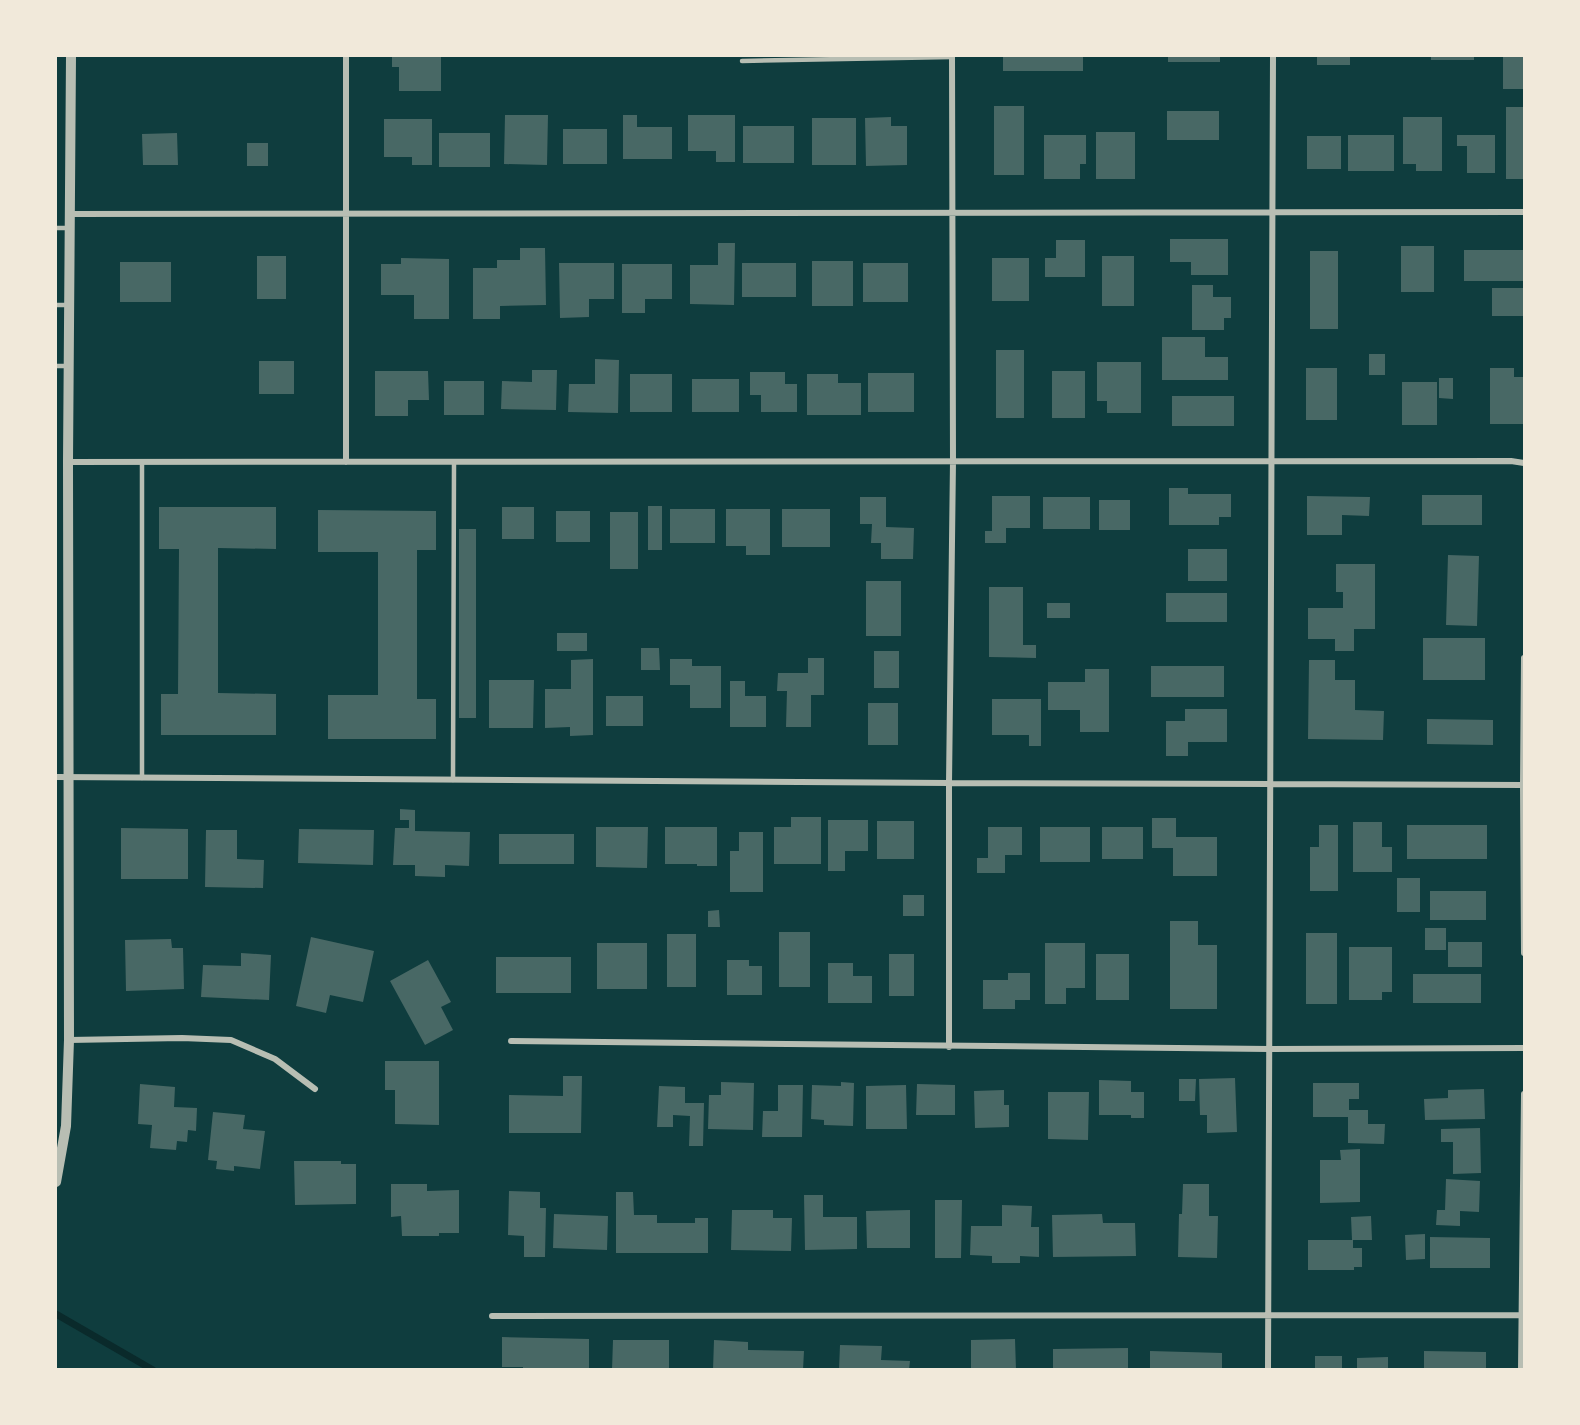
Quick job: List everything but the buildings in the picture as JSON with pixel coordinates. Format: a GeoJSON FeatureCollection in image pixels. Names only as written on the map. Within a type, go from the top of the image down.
{"type":"FeatureCollection","features":[{"type":"Feature","properties":{"kind":"street"},"geometry":{"type":"LineString","coordinates":[[56,1182],[66,1126],[69,1040],[68,462],[71,56]]}},
{"type":"Feature","properties":{"kind":"street"},"geometry":{"type":"LineString","coordinates":[[346,56],[346,462]]}},
{"type":"Feature","properties":{"kind":"street"},"geometry":{"type":"LineString","coordinates":[[949,1047],[949,783],[953,461],[952,56]]}},
{"type":"Feature","properties":{"kind":"street"},"geometry":{"type":"LineString","coordinates":[[1268,1370],[1273,56]]}},
{"type":"Feature","properties":{"kind":"street"},"geometry":{"type":"LineString","coordinates":[[70,214],[1524,212]]}},
{"type":"Feature","properties":{"kind":"street"},"geometry":{"type":"LineString","coordinates":[[68,462],[1511,461],[1524,463]]}},
{"type":"Feature","properties":{"kind":"street"},"geometry":{"type":"LineString","coordinates":[[1524,658],[1524,953]]}},
{"type":"Feature","properties":{"kind":"street"},"geometry":{"type":"LineString","coordinates":[[56,777],[1524,785]]}},
{"type":"Feature","properties":{"kind":"street"},"geometry":{"type":"LineString","coordinates":[[69,1040],[182,1038],[231,1040],[275,1059],[315,1089]]}},
{"type":"Feature","properties":{"kind":"street"},"geometry":{"type":"LineString","coordinates":[[511,1041],[949,1047],[1524,1048]]}},
{"type":"Feature","properties":{"kind":"street"},"geometry":{"type":"LineString","coordinates":[[1521,1370],[1524,1094]]}},
{"type":"Feature","properties":{"kind":"street"},"geometry":{"type":"LineString","coordinates":[[492,1316],[1523,1315]]}},
{"type":"Feature","properties":{"kind":"lane"},"geometry":{"type":"LineString","coordinates":[[741,61],[952,56]]}},
{"type":"Feature","properties":{"kind":"lane"},"geometry":{"type":"LineString","coordinates":[[56,228],[70,228]]}},
{"type":"Feature","properties":{"kind":"lane"},"geometry":{"type":"LineString","coordinates":[[56,305],[69,305]]}},
{"type":"Feature","properties":{"kind":"lane"},"geometry":{"type":"LineString","coordinates":[[56,366],[69,366]]}},
{"type":"Feature","properties":{"kind":"lane"},"geometry":{"type":"LineString","coordinates":[[142,462],[142,778]]}},
{"type":"Feature","properties":{"kind":"lane"},"geometry":{"type":"LineString","coordinates":[[453,780],[454,462]]}},
{"type":"Feature","properties":{"kind":"waterway"},"geometry":{"type":"LineString","coordinates":[[56,1314],[153,1370]]}}]}
